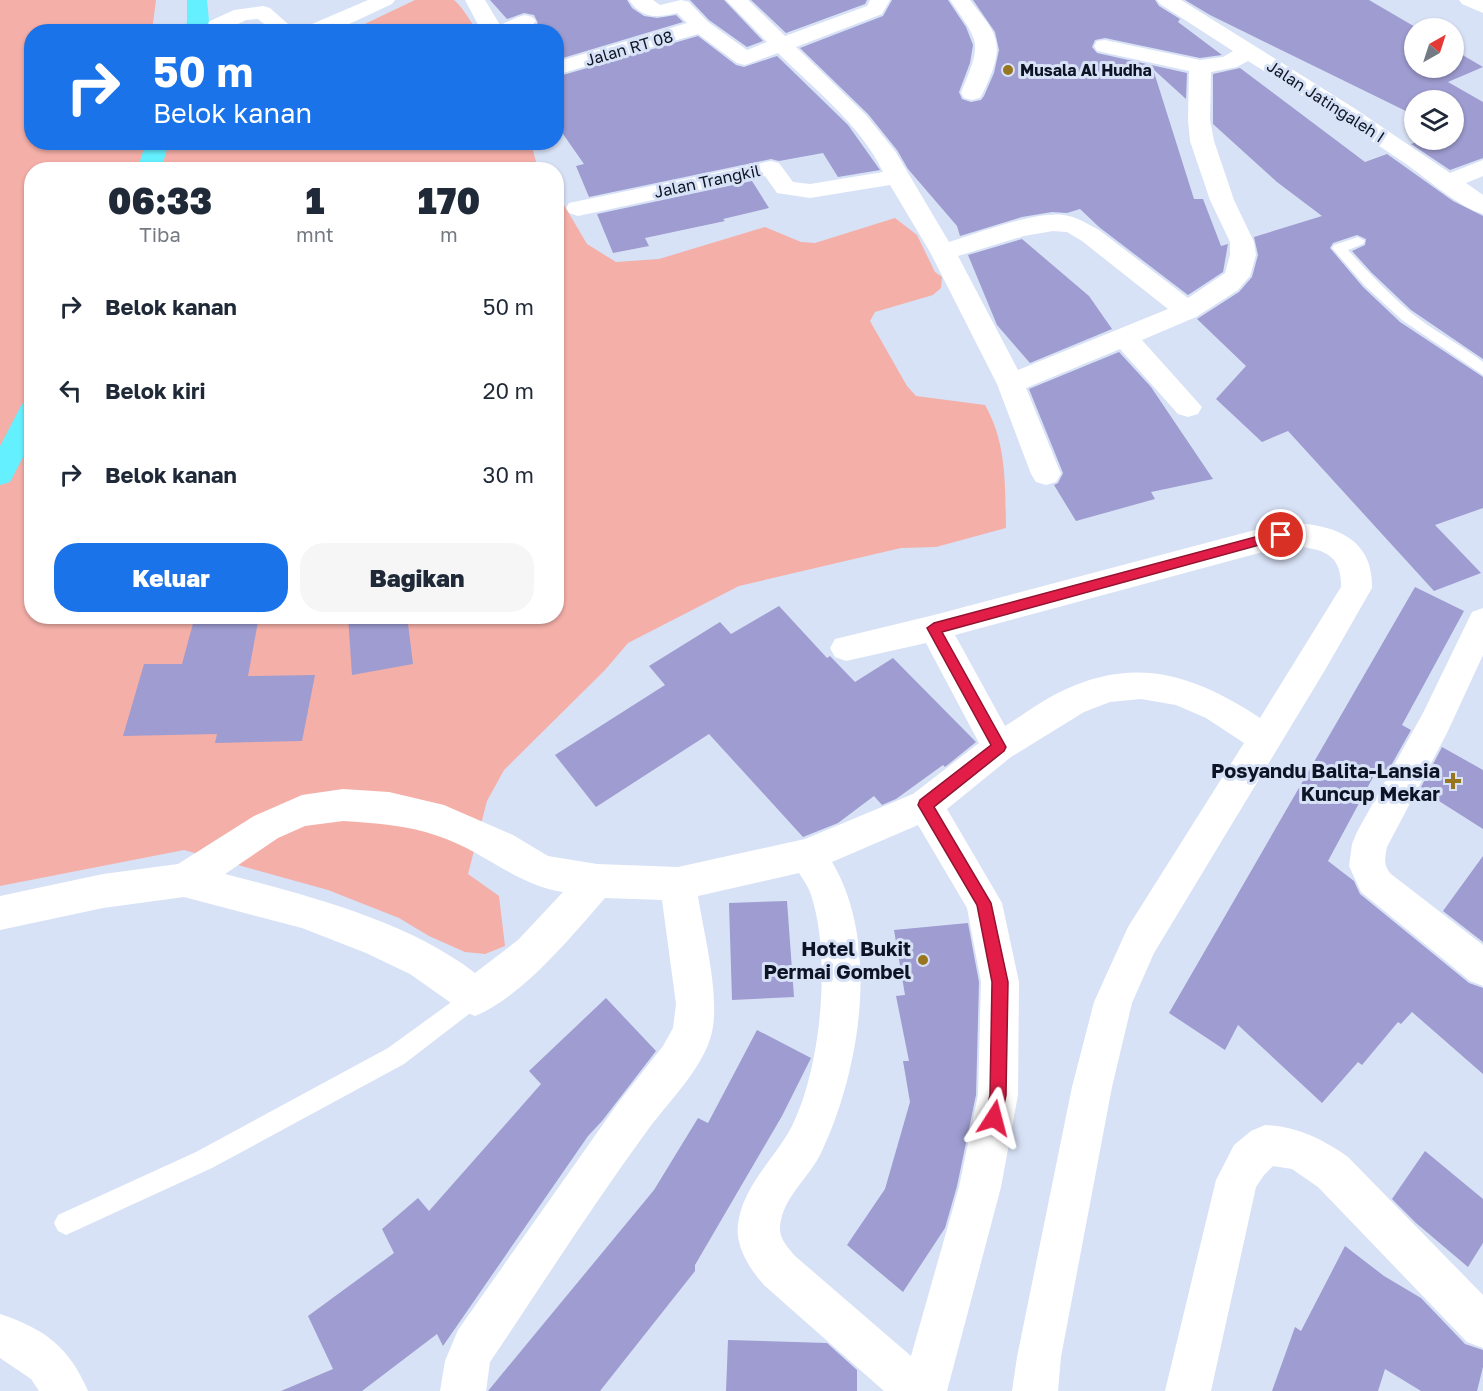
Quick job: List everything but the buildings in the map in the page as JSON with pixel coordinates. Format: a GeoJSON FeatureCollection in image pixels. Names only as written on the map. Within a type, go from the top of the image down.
{"type":"FeatureCollection","features":[{"type":"Feature","properties":{"kind":"highway"},"geometry":{"type":"LineString","coordinates":[[197,0],[197,24]]}},
{"type":"Feature","properties":{"kind":"highway"},"geometry":{"type":"LineString","coordinates":[[0,474],[24,427]]}},
{"type":"Feature","properties":{"kind":"street"},"geometry":{"type":"LineString","coordinates":[[331,24],[385,0]]}},
{"type":"Feature","properties":{"kind":"street"},"geometry":{"type":"LineString","coordinates":[[475,0],[490,24]]}},
{"type":"Feature","properties":{"kind":"street","name":"Jalan RT 08"},"geometry":{"type":"LineString","coordinates":[[639,0],[657,12],[682,6],[701,26],[745,58],[784,44]]}},
{"type":"Feature","properties":{"kind":"street"},"geometry":{"type":"LineString","coordinates":[[736,0],[784,44],[879,144],[943,252],[1011,384],[1046,474]]}},
{"type":"Feature","properties":{"kind":"street"},"geometry":{"type":"LineString","coordinates":[[784,44],[875,10],[880,0]]}},
{"type":"Feature","properties":{"kind":"street"},"geometry":{"type":"LineString","coordinates":[[960,0],[989,43],[987,59],[972,93]]}},
{"type":"Feature","properties":{"kind":"street","name":"Jalan Jatingaleh I"},"geometry":{"type":"LineString","coordinates":[[1167,0],[1346,113],[1483,206]]}},
{"type":"Feature","properties":{"kind":"street"},"geometry":{"type":"LineString","coordinates":[[1469,0],[1483,7]]}},
{"type":"Feature","properties":{"kind":"street"},"geometry":{"type":"LineString","coordinates":[[221,24],[240,14],[263,12],[277,24]]}},
{"type":"Feature","properties":{"kind":"street"},"geometry":{"type":"LineString","coordinates":[[519,24],[525,21]]}},
{"type":"Feature","properties":{"kind":"street","name":"Jalan RT 08"},"geometry":{"type":"LineString","coordinates":[[564,67],[701,26]]}},
{"type":"Feature","properties":{"kind":"street"},"geometry":{"type":"LineString","coordinates":[[1106,46],[1200,67],[1229,62],[1250,51]]}},
{"type":"Feature","properties":{"kind":"street"},"geometry":{"type":"LineString","coordinates":[[1011,384],[1187,311],[1229,284],[1237,276],[1243,255],[1242,242],[1222,200],[1202,141],[1199,120],[1200,67]]}},
{"type":"Feature","properties":{"kind":"street"},"geometry":{"type":"LineString","coordinates":[[1447,183],[1483,167]]}},
{"type":"Feature","properties":{"kind":"street","name":"Jalan Trangkil"},"geometry":{"type":"LineString","coordinates":[[578,208],[771,168],[785,188],[796,190],[897,177]]}},
{"type":"Feature","properties":{"kind":"street"},"geometry":{"type":"LineString","coordinates":[[943,252],[1039,226],[1064,223],[1086,232],[1187,311]]}},
{"type":"Feature","properties":{"kind":"street"},"geometry":{"type":"LineString","coordinates":[[1124,337],[1188,406]]}},
{"type":"Feature","properties":{"kind":"street"},"geometry":{"type":"LineString","coordinates":[[846,648],[934,628],[1281,535],[1301,533],[1321,538],[1342,548],[1356,566],[1358,577],[1356,588],[1141,940],[1113,1002],[1092,1087],[1039,1357],[1035,1391]]}},
{"type":"Feature","properties":{"kind":"street"},"geometry":{"type":"LineString","coordinates":[[1483,621],[1435,723],[1370,844],[1367,860],[1368,874],[1378,886],[1483,968]]}},
{"type":"Feature","properties":{"kind":"street"},"geometry":{"type":"LineString","coordinates":[[934,628],[999,747]]}},
{"type":"Feature","properties":{"kind":"street"},"geometry":{"type":"LineString","coordinates":[[183,880],[266,827],[302,811],[344,805],[389,808],[444,820],[500,847],[542,872],[597,881],[678,884],[808,855],[925,805],[999,747],[1072,702],[1108,688],[1141,685],[1180,693],[1218,708],[1265,739]]}},
{"type":"Feature","properties":{"kind":"street"},"geometry":{"type":"LineString","coordinates":[[924,1391],[980,1187],[998,1095],[1000,982],[984,903],[925,805]]}},
{"type":"Feature","properties":{"kind":"street"},"geometry":{"type":"LineString","coordinates":[[808,855],[831,898],[839,949],[840,998],[834,1050],[823,1097],[810,1130],[767,1204],[759,1220],[758,1232],[769,1258],[780,1271],[918,1391]]}},
{"type":"Feature","properties":{"kind":"street"},"geometry":{"type":"LineString","coordinates":[[0,913],[103,891],[183,880],[302,910],[378,940],[423,961],[475,997],[531,953],[597,881]]}},
{"type":"Feature","properties":{"kind":"street"},"geometry":{"type":"LineString","coordinates":[[463,1391],[467,1361],[474,1346],[632,1117],[677,1060],[692,1033],[695,1004],[678,884]]}},
{"type":"Feature","properties":{"kind":"street"},"geometry":{"type":"LineString","coordinates":[[1188,1391],[1237,1180],[1248,1160],[1265,1145],[1283,1145],[1310,1156],[1333,1172],[1483,1326]]}},
{"type":"Feature","properties":{"kind":"street"},"geometry":{"type":"LineString","coordinates":[[0,1336],[12,1340],[47,1363],[65,1391]]}},
{"type":"Feature","properties":{"kind":"lane"},"geometry":{"type":"LineString","coordinates":[[1358,242],[1339,248],[1370,283],[1407,317],[1451,345],[1483,370]]}},
{"type":"Feature","properties":{"kind":"lane"},"geometry":{"type":"LineString","coordinates":[[66,1223],[204,1160],[396,1056],[475,997]]}},
{"type":"Feature","properties":{"kind":"shaded area"},"geometry":{"type":"Polygon","coordinates":[[[0,0],[156,0],[153,24],[24,24],[24,150],[533,150],[536,162],[24,162],[24,624],[564,624],[564,205],[587,244],[616,262],[659,259],[765,227],[801,242],[815,243],[895,218],[917,235],[935,272],[942,277],[941,288],[933,295],[875,312],[870,321],[907,386],[916,396],[985,405],[1001,449],[1005,480],[1006,528],[936,547],[901,548],[739,586],[628,643],[605,670],[504,770],[487,801],[468,874],[499,896],[505,946],[485,954],[465,952],[429,936],[399,918],[328,890],[184,850],[0,886],[0,0]]]}},
{"type":"Feature","properties":{"kind":"shaded area"},"geometry":{"type":"Polygon","coordinates":[[[415,0],[454,0],[473,24],[365,24],[415,0]]]}},
{"type":"Feature","properties":{"kind":"place","name":"Musala Al Hudha"},"geometry":{"type":"Point","coordinates":[1008,70]}},
{"type":"Feature","properties":{"kind":"place","name":"Posyandu Balita-Lansia Kuncup Mekar"},"geometry":{"type":"Point","coordinates":[1453,781]}},
{"type":"Feature","properties":{"kind":"place","name":"Hotel Bukit Permai Gombel"},"geometry":{"type":"Point","coordinates":[923,960]}},
{"type":"Feature","properties":{"kind":"route"},"geometry":{"type":"LineString","coordinates":[[994,1118],[998,1095],[1000,982],[984,903],[925,805],[999,747],[934,628],[1281,535]]}}]}
